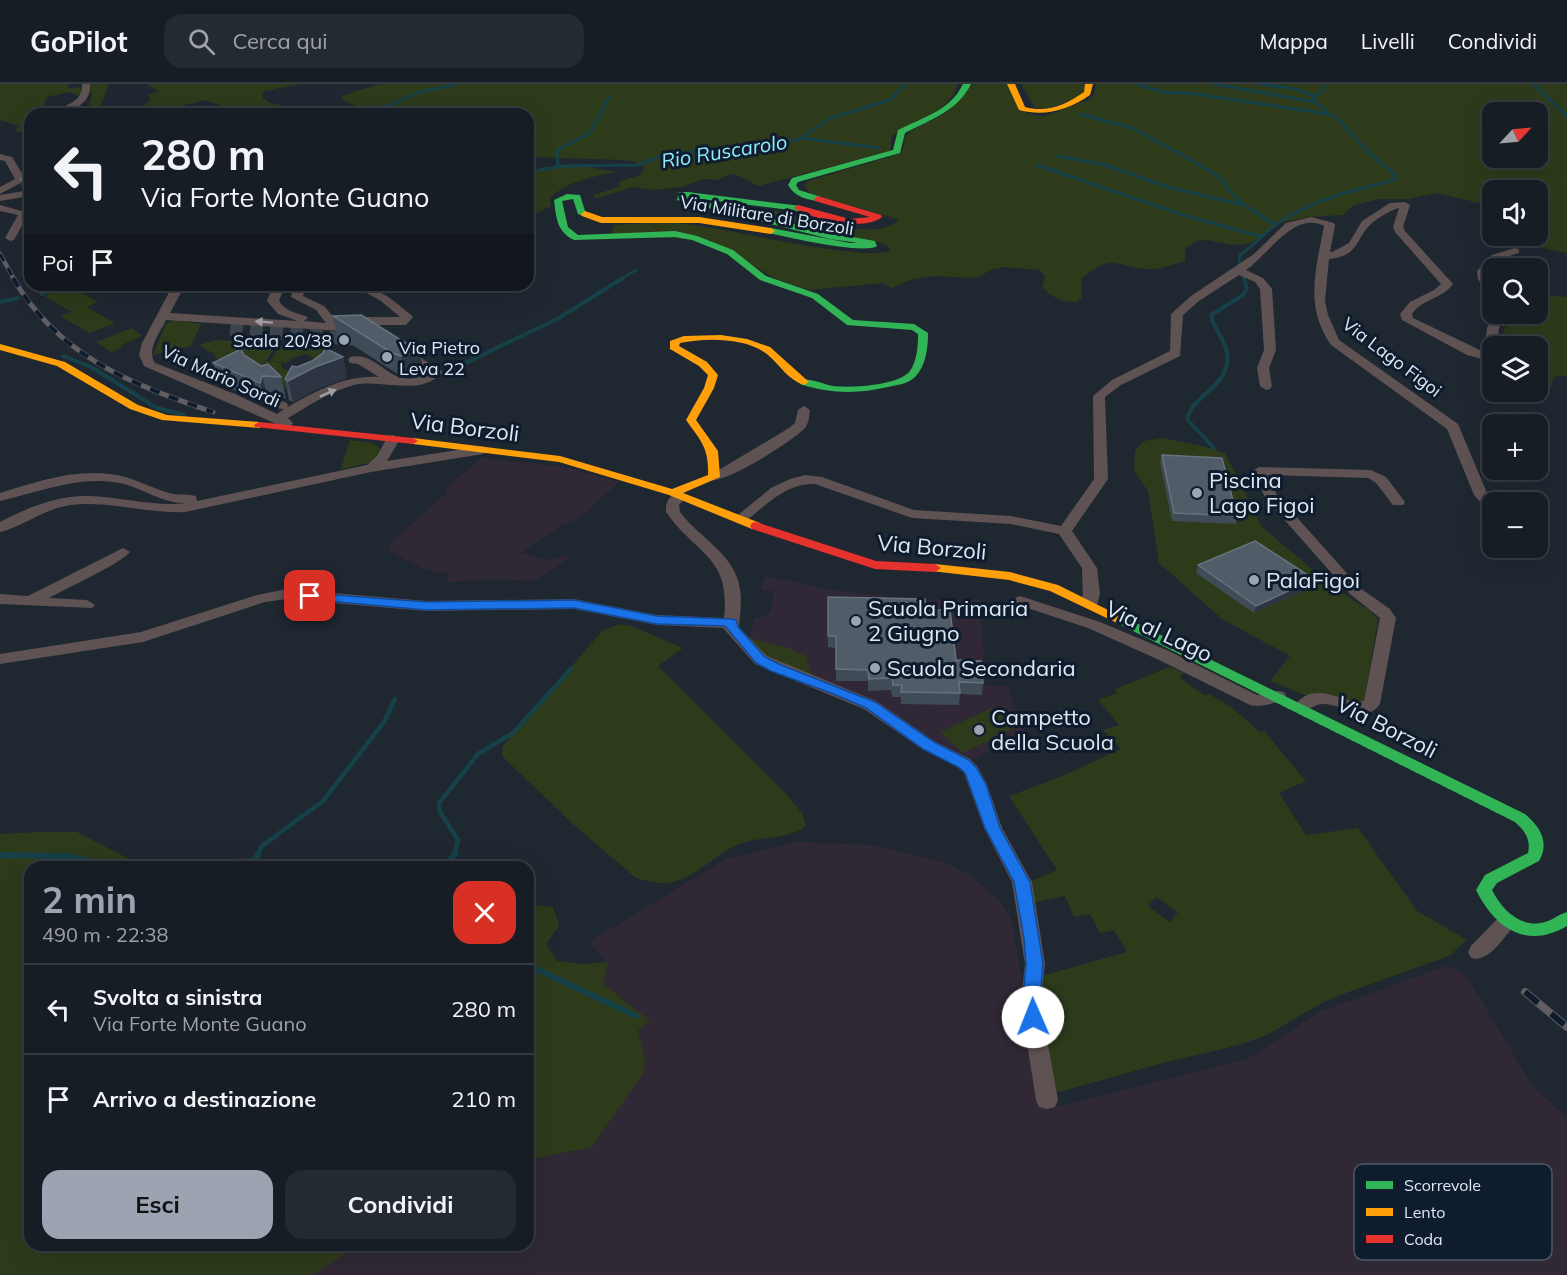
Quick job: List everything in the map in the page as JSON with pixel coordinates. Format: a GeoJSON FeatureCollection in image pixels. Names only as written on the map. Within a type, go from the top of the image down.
{"type":"FeatureCollection","features":[{"type":"Feature","properties":{"kind":"street"},"geometry":{"type":"LineString","coordinates":[[69,108],[81,101],[87,91],[86,84]]}},
{"type":"Feature","properties":{"kind":"street","name":"Via Militare di Borzoli"},"geometry":{"type":"LineString","coordinates":[[714,477],[716,451],[691,420],[695,410],[709,392],[713,375],[703,364],[674,347],[675,341],[690,338],[758,345],[772,352],[786,372],[794,377],[826,389],[845,392],[867,390],[909,377],[915,371],[923,333],[914,327],[848,323],[814,296],[760,276],[743,260],[694,237],[654,233],[596,239],[573,237],[562,227],[558,200],[567,196],[577,197],[581,212],[601,220],[699,220],[850,246],[873,246],[872,243],[865,241],[838,238],[680,198],[682,194],[688,194],[739,199],[808,210],[844,220],[863,222],[877,219],[878,217],[873,214],[847,209],[796,192],[792,185],[795,180],[803,176],[897,151],[901,132],[954,105],[966,92],[967,84]]}},
{"type":"Feature","properties":{"kind":"street"},"geometry":{"type":"LineString","coordinates":[[1011,84],[1022,108],[1034,113],[1048,111],[1081,98],[1088,93],[1089,84]]}},
{"type":"Feature","properties":{"kind":"street"},"geometry":{"type":"LineString","coordinates":[[0,157],[9,159],[21,180],[0,191]]}},
{"type":"Feature","properties":{"kind":"street"},"geometry":{"type":"LineString","coordinates":[[0,198],[24,194]]}},
{"type":"Feature","properties":{"kind":"street"},"geometry":{"type":"LineString","coordinates":[[1324,256],[1335,255],[1353,245],[1366,223],[1394,204],[1405,205],[1398,227],[1400,232],[1447,286],[1412,305],[1407,311],[1407,317],[1416,326],[1482,357]]}},
{"type":"Feature","properties":{"kind":"street"},"geometry":{"type":"LineString","coordinates":[[0,207],[24,213]]}},
{"type":"Feature","properties":{"kind":"street","name":"Via Lago Figoi"},"geometry":{"type":"LineString","coordinates":[[1065,531],[1101,478],[1099,396],[1108,386],[1165,361],[1176,353],[1177,314],[1208,288],[1254,260],[1279,232],[1293,224],[1305,221],[1322,221],[1330,225],[1319,297],[1325,330],[1335,342],[1454,426],[1482,496]]}},
{"type":"Feature","properties":{"kind":"street"},"geometry":{"type":"LineString","coordinates":[[10,238],[24,226]]}},
{"type":"Feature","properties":{"kind":"street"},"geometry":{"type":"LineString","coordinates":[[1495,258],[1515,251]]}},
{"type":"Feature","properties":{"kind":"street"},"geometry":{"type":"LineString","coordinates":[[1238,270],[1259,280],[1266,289],[1270,350],[1263,368],[1266,386]]}},
{"type":"Feature","properties":{"kind":"street","name":"Via Mario Sordi"},"geometry":{"type":"LineString","coordinates":[[176,291],[145,352],[147,362],[151,366],[252,406],[278,409],[293,427]]}},
{"type":"Feature","properties":{"kind":"street"},"geometry":{"type":"LineString","coordinates":[[277,291],[273,301],[277,308],[288,316],[374,323],[406,320],[407,317],[385,299],[369,291]]}},
{"type":"Feature","properties":{"kind":"street"},"geometry":{"type":"LineString","coordinates":[[298,291],[297,297],[320,308],[330,320]]}},
{"type":"Feature","properties":{"kind":"street"},"geometry":{"type":"LineString","coordinates":[[163,316],[354,328],[375,332]]}},
{"type":"Feature","properties":{"kind":"street"},"geometry":{"type":"LineString","coordinates":[[196,319],[230,329]]}},
{"type":"Feature","properties":{"kind":"street"},"geometry":{"type":"LineString","coordinates":[[278,409],[290,410],[353,382],[412,384],[437,372],[395,345]]}},
{"type":"Feature","properties":{"kind":"street","name":"Via Borzoli"},"geometry":{"type":"LineString","coordinates":[[0,347],[61,363],[134,407],[151,414],[188,421],[293,427],[391,445],[436,444],[575,462],[677,494],[875,566],[899,569],[966,570],[1010,576],[1054,588],[1302,707],[1509,812],[1529,825],[1539,842],[1534,857],[1491,879],[1484,891],[1489,904],[1507,921]]}},
{"type":"Feature","properties":{"kind":"street"},"geometry":{"type":"LineString","coordinates":[[354,360],[361,360],[400,384]]}},
{"type":"Feature","properties":{"kind":"street"},"geometry":{"type":"LineString","coordinates":[[400,384],[417,377]]}},
{"type":"Feature","properties":{"kind":"street"},"geometry":{"type":"LineString","coordinates":[[204,386],[220,379]]}},
{"type":"Feature","properties":{"kind":"street"},"geometry":{"type":"LineString","coordinates":[[229,424],[252,406]]}},
{"type":"Feature","properties":{"kind":"street"},"geometry":{"type":"LineString","coordinates":[[804,410],[801,424],[794,431],[729,471],[677,494],[672,504],[674,515],[725,566],[732,584],[734,601],[731,628],[761,660],[870,705],[928,745],[964,763],[971,770],[993,828],[1022,882],[1033,946],[1033,1017],[1047,1100]]}},
{"type":"Feature","properties":{"kind":"street"},"geometry":{"type":"LineString","coordinates":[[371,468],[380,462],[391,445],[398,458],[423,459],[432,453],[436,444]]}},
{"type":"Feature","properties":{"kind":"street"},"geometry":{"type":"LineString","coordinates":[[0,528],[41,509],[78,500],[167,509],[185,508],[371,468],[483,450]]}},
{"type":"Feature","properties":{"kind":"street"},"geometry":{"type":"LineString","coordinates":[[1302,707],[1312,699],[1331,698],[1362,710],[1372,704],[1388,618],[1384,612],[1355,591],[1271,496],[1259,471],[1371,474],[1381,480],[1398,502]]}},
{"type":"Feature","properties":{"kind":"street"},"geometry":{"type":"LineString","coordinates":[[0,497],[53,482],[107,478],[123,480],[178,500],[199,498],[220,492],[230,499]]}},
{"type":"Feature","properties":{"kind":"street"},"geometry":{"type":"LineString","coordinates":[[741,519],[787,482],[804,478],[817,480],[912,514],[1011,520],[1065,531],[1070,541],[1087,560],[1091,575],[1091,605]]}},
{"type":"Feature","properties":{"kind":"street"},"geometry":{"type":"LineString","coordinates":[[31,601],[104,562],[117,558],[123,552]]}},
{"type":"Feature","properties":{"kind":"street"},"geometry":{"type":"LineString","coordinates":[[0,659],[143,637],[262,598],[288,594],[352,602],[426,606],[574,604],[657,620],[731,623]]}},
{"type":"Feature","properties":{"kind":"street"},"geometry":{"type":"LineString","coordinates":[[0,599],[87,605]]}},
{"type":"Feature","properties":{"kind":"street","name":"Via al Lago"},"geometry":{"type":"LineString","coordinates":[[1020,601],[1094,625],[1256,701],[1278,696]]}},
{"type":"Feature","properties":{"kind":"street"},"geometry":{"type":"LineString","coordinates":[[1478,952],[1507,921],[1524,929],[1543,930],[1555,927],[1567,918]]}},
{"type":"Feature","properties":{"kind":"shaded area"},"geometry":{"type":"Polygon","coordinates":[[[482,458],[566,467],[619,482],[578,519],[560,526],[521,553],[545,560],[564,556],[569,558],[534,581],[494,579],[447,582],[449,574],[427,570],[387,550],[394,540],[446,493],[447,487],[482,458]]]}},
{"type":"Feature","properties":{"kind":"shaded area"},"geometry":{"type":"Polygon","coordinates":[[[766,576],[831,590],[920,600],[981,600],[985,685],[1007,686],[1025,732],[964,763],[888,717],[746,645],[754,618],[770,613],[774,591],[760,590],[766,576]]]}},
{"type":"Feature","properties":{"kind":"shaded area"},"geometry":{"type":"Polygon","coordinates":[[[796,842],[873,845],[940,861],[968,873],[1001,902],[1012,921],[1044,1106],[1056,1107],[1249,1058],[1319,1012],[1448,965],[1469,979],[1532,1086],[1567,1117],[1567,1275],[312,1275],[349,1251],[534,1251],[534,1159],[592,1147],[645,1059],[638,1030],[651,1021],[603,984],[607,962],[589,942],[726,859],[796,842]]]}},
{"type":"Feature","properties":{"kind":"green space"},"geometry":{"type":"Polygon","coordinates":[[[0,84],[68,84],[69,88],[81,87],[82,94],[79,96],[70,92],[48,97],[44,102],[46,108],[24,108],[24,133],[14,130],[20,126],[0,120],[0,84]]]}},
{"type":"Feature","properties":{"kind":"green space"},"geometry":{"type":"Polygon","coordinates":[[[88,84],[109,84],[101,105],[102,108],[90,108],[89,104],[92,95],[88,84]]]}},
{"type":"Feature","properties":{"kind":"green space"},"geometry":{"type":"Polygon","coordinates":[[[146,84],[300,84],[264,91],[262,97],[270,103],[295,108],[222,108],[218,104],[204,100],[174,108],[141,108],[151,100],[148,95],[159,91],[146,84]]]}},
{"type":"Feature","properties":{"kind":"green space"},"geometry":{"type":"Polygon","coordinates":[[[380,84],[958,84],[953,95],[939,109],[892,136],[890,151],[758,186],[735,174],[719,180],[704,179],[682,187],[653,190],[632,187],[599,198],[593,198],[594,195],[621,186],[618,182],[640,175],[644,168],[636,162],[622,160],[534,157],[534,108],[360,108],[345,101],[341,96],[380,84]]]}},
{"type":"Feature","properties":{"kind":"green space"},"geometry":{"type":"Polygon","coordinates":[[[971,84],[1006,84],[1028,114],[1043,116],[1090,99],[1094,94],[1096,84],[1567,84],[1567,253],[1533,246],[1548,246],[1548,180],[1482,180],[1482,204],[1436,193],[1408,199],[1378,199],[1352,206],[1343,215],[1308,217],[1275,224],[1255,241],[1245,244],[1196,241],[1185,249],[1185,261],[1157,269],[1107,263],[1081,279],[1082,297],[1077,302],[1062,301],[1046,291],[1042,287],[1045,276],[1039,270],[1005,267],[993,269],[976,278],[936,276],[913,279],[891,288],[883,283],[810,290],[778,280],[709,240],[612,235],[613,225],[674,223],[853,252],[889,251],[890,248],[879,242],[853,238],[726,206],[774,211],[841,227],[873,229],[887,227],[898,221],[897,219],[811,194],[804,185],[808,181],[896,155],[903,148],[905,137],[912,130],[946,113],[971,84]]]}},
{"type":"Feature","properties":{"kind":"green space"},"geometry":{"type":"Polygon","coordinates":[[[1021,84],[1085,84],[1083,96],[1048,109],[1035,108],[1021,84]]]}},
{"type":"Feature","properties":{"kind":"green space"},"geometry":{"type":"Polygon","coordinates":[[[120,105],[131,108],[110,108],[120,105]]]}},
{"type":"Feature","properties":{"kind":"green space"},"geometry":{"type":"Polygon","coordinates":[[[582,166],[616,172],[580,181],[564,188],[550,199],[551,206],[534,215],[534,170],[546,167],[582,166]]]}},
{"type":"Feature","properties":{"kind":"green space"},"geometry":{"type":"Polygon","coordinates":[[[57,291],[79,291],[98,302],[87,307],[115,323],[90,333],[60,316],[72,312],[44,296],[57,291]]]}},
{"type":"Feature","properties":{"kind":"green space"},"geometry":{"type":"Polygon","coordinates":[[[1548,295],[1567,297],[1567,376],[1556,376],[1552,381],[1553,386],[1548,386],[1548,336],[1502,336],[1507,324],[1548,324],[1548,295]]]}},
{"type":"Feature","properties":{"kind":"green space"},"geometry":{"type":"Polygon","coordinates":[[[175,320],[201,324],[191,346],[153,355],[166,324],[175,320]]]}},
{"type":"Feature","properties":{"kind":"green space"},"geometry":{"type":"Polygon","coordinates":[[[132,328],[142,336],[120,346],[122,348],[111,352],[96,342],[132,328]]]}},
{"type":"Feature","properties":{"kind":"green space"},"geometry":{"type":"Polygon","coordinates":[[[216,340],[277,344],[266,361],[251,369],[267,361],[282,363],[281,367],[288,371],[311,374],[280,390],[225,373],[214,354],[199,345],[216,340]]]}},
{"type":"Feature","properties":{"kind":"green space"},"geometry":{"type":"Polygon","coordinates":[[[281,345],[318,347],[339,360],[315,359],[306,354],[292,358],[287,363],[270,361],[281,345]]]}},
{"type":"Feature","properties":{"kind":"green space"},"geometry":{"type":"Polygon","coordinates":[[[1161,438],[1199,445],[1225,453],[1262,527],[1337,590],[1369,610],[1378,620],[1364,701],[1319,694],[1305,695],[1270,681],[1290,656],[1222,619],[1159,563],[1148,491],[1134,471],[1135,451],[1144,441],[1161,438]]]}},
{"type":"Feature","properties":{"kind":"green space"},"geometry":{"type":"Polygon","coordinates":[[[350,440],[372,443],[382,450],[373,462],[341,469],[350,440]]]}},
{"type":"Feature","properties":{"kind":"green space"},"geometry":{"type":"Polygon","coordinates":[[[620,624],[631,626],[683,648],[658,666],[787,795],[802,813],[806,826],[790,834],[739,844],[687,877],[668,883],[656,883],[636,878],[573,824],[502,756],[503,746],[602,631],[620,624]]]}},
{"type":"Feature","properties":{"kind":"green space"},"geometry":{"type":"Polygon","coordinates":[[[750,638],[791,649],[806,656],[813,682],[746,645],[750,638]]]}},
{"type":"Feature","properties":{"kind":"green space"},"geometry":{"type":"Polygon","coordinates":[[[1169,667],[1184,673],[1179,677],[1204,695],[1209,694],[1231,707],[1260,732],[1264,731],[1306,781],[1279,793],[1306,835],[1358,828],[1417,911],[1467,940],[1449,956],[1324,1002],[1267,1035],[1239,1045],[1167,1062],[1052,1094],[1038,977],[1127,952],[1114,930],[1100,933],[1090,914],[1074,917],[1065,896],[1032,903],[1029,882],[1057,870],[1009,796],[1060,777],[1121,749],[1103,730],[1119,725],[1098,700],[1117,693],[1115,689],[1169,667]],[[1156,897],[1148,906],[1170,922],[1178,912],[1156,897]]]}},
{"type":"Feature","properties":{"kind":"green space","name":"Campetto della Scuola"},"geometry":{"type":"Polygon","coordinates":[[[994,707],[1017,727],[963,753],[940,732],[994,707]]]}},
{"type":"Feature","properties":{"kind":"green space"},"geometry":{"type":"Polygon","coordinates":[[[77,832],[133,861],[24,861],[24,1251],[348,1252],[312,1275],[0,1275],[0,834],[77,832]]]}},
{"type":"Feature","properties":{"kind":"green space"},"geometry":{"type":"Polygon","coordinates":[[[257,857],[261,861],[213,861],[257,857]]]}},
{"type":"Feature","properties":{"kind":"green space"},"geometry":{"type":"Polygon","coordinates":[[[534,905],[553,907],[559,926],[546,944],[557,961],[582,964],[608,962],[603,984],[651,1021],[638,1030],[645,1059],[643,1073],[592,1147],[534,1159],[534,905]]]}},
{"type":"Feature","properties":{"kind":"building"},"geometry":{"type":"Polygon","coordinates":[[[361,315],[420,352],[401,356],[392,353],[333,316],[361,315]]]}},
{"type":"Feature","properties":{"kind":"building"},"geometry":{"type":"Polygon","coordinates":[[[325,348],[343,357],[315,367],[288,381],[285,379],[292,366],[297,367],[312,361],[323,353],[325,348]]]}},
{"type":"Feature","properties":{"kind":"building"},"geometry":{"type":"Polygon","coordinates":[[[241,349],[244,355],[261,366],[268,364],[281,377],[262,376],[260,383],[213,363],[241,349]]]}},
{"type":"Feature","properties":{"kind":"building","name":"Piscina Lago Figoi"},"geometry":{"type":"Polygon","coordinates":[[[1162,455],[1222,458],[1237,516],[1174,513],[1162,455]]]}},
{"type":"Feature","properties":{"kind":"building","name":"PalaFigoi"},"geometry":{"type":"Polygon","coordinates":[[[1255,541],[1314,579],[1256,606],[1198,565],[1255,541]]]}},
{"type":"Feature","properties":{"kind":"building"},"geometry":{"type":"Polygon","coordinates":[[[828,597],[925,599],[926,610],[950,610],[956,660],[981,661],[983,683],[959,682],[960,693],[901,692],[902,685],[893,685],[892,678],[869,679],[868,670],[836,669],[836,636],[828,636],[828,597]]]}},
{"type":"Feature","properties":{"kind":"waterway"},"geometry":{"type":"LineString","coordinates":[[367,108],[389,106],[417,93],[456,84]]}},
{"type":"Feature","properties":{"kind":"waterway","name":"Rio Ruscarolo"},"geometry":{"type":"LineString","coordinates":[[558,167],[638,165],[664,155],[688,152],[740,152],[762,148],[799,139],[831,118],[890,100],[905,84]]}},
{"type":"Feature","properties":{"kind":"waterway"},"geometry":{"type":"LineString","coordinates":[[1136,84],[1163,92],[1196,94],[1328,114]]}},
{"type":"Feature","properties":{"kind":"waterway"},"geometry":{"type":"LineString","coordinates":[[1213,84],[1316,102]]}},
{"type":"Feature","properties":{"kind":"waterway"},"geometry":{"type":"LineString","coordinates":[[1259,84],[1291,88],[1315,96]]}},
{"type":"Feature","properties":{"kind":"waterway"},"geometry":{"type":"LineString","coordinates":[[1244,279],[1239,260],[1240,255],[1280,222],[1325,200],[1395,180],[1396,175],[1369,153],[1337,118],[1329,114],[1313,99],[1325,88],[1324,84]]}},
{"type":"Feature","properties":{"kind":"waterway"},"geometry":{"type":"LineString","coordinates":[[1533,84],[1567,116]]}},
{"type":"Feature","properties":{"kind":"waterway"},"geometry":{"type":"LineString","coordinates":[[558,167],[557,150],[590,133],[609,97]]}},
{"type":"Feature","properties":{"kind":"waterway"},"geometry":{"type":"LineString","coordinates":[[1080,114],[1132,128],[1193,161],[1221,178],[1229,191],[1244,205],[1275,225]]}},
{"type":"Feature","properties":{"kind":"waterway"},"geometry":{"type":"LineString","coordinates":[[801,138],[879,148]]}},
{"type":"Feature","properties":{"kind":"waterway"},"geometry":{"type":"LineString","coordinates":[[1058,156],[1105,165],[1168,187],[1243,205]]}},
{"type":"Feature","properties":{"kind":"waterway"},"geometry":{"type":"LineString","coordinates":[[1037,165],[1186,216],[1260,236]]}},
{"type":"Feature","properties":{"kind":"waterway","name":"Rio Ruscarolo"},"geometry":{"type":"LineString","coordinates":[[534,171],[558,167]]}},
{"type":"Feature","properties":{"kind":"waterway"},"geometry":{"type":"LineString","coordinates":[[621,279],[636,270]]}},
{"type":"Feature","properties":{"kind":"waterway"},"geometry":{"type":"LineString","coordinates":[[453,369],[559,318],[623,278]]}},
{"type":"Feature","properties":{"kind":"waterway"},"geometry":{"type":"LineString","coordinates":[[1214,448],[1187,419],[1196,403],[1223,375],[1227,365],[1227,354],[1211,315],[1243,295],[1247,289],[1244,278]]}},
{"type":"Feature","properties":{"kind":"waterway","name":"Rio Ruscarolo"},"geometry":{"type":"LineString","coordinates":[[42,294],[47,291]]}},
{"type":"Feature","properties":{"kind":"waterway","name":"Rio Ruscarolo"},"geometry":{"type":"LineString","coordinates":[[0,302],[18,298]]}},
{"type":"Feature","properties":{"kind":"waterway"},"geometry":{"type":"LineString","coordinates":[[63,356],[91,367],[157,408],[184,415]]}},
{"type":"Feature","properties":{"kind":"waterway"},"geometry":{"type":"LineString","coordinates":[[454,855],[458,840],[440,812],[439,803],[478,754],[513,733],[571,669]]}},
{"type":"Feature","properties":{"kind":"waterway"},"geometry":{"type":"LineString","coordinates":[[258,854],[262,846],[323,801],[384,722],[395,699]]}},
{"type":"Feature","properties":{"kind":"waterway"},"geometry":{"type":"LineString","coordinates":[[254,861],[258,854]]}},
{"type":"Feature","properties":{"kind":"waterway"},"geometry":{"type":"LineString","coordinates":[[63,856],[0,855],[68,856],[88,861]]}},
{"type":"Feature","properties":{"kind":"waterway"},"geometry":{"type":"LineString","coordinates":[[450,861],[454,855]]}},
{"type":"Feature","properties":{"kind":"waterway"},"geometry":{"type":"LineString","coordinates":[[534,968],[636,1016]]}},
{"type":"Feature","properties":{"kind":"tunnel"},"geometry":{"type":"LineString","coordinates":[[230,329],[362,340]]}},
{"type":"Feature","properties":{"kind":"railway"},"geometry":{"type":"LineString","coordinates":[[0,254],[14,279]]}},
{"type":"Feature","properties":{"kind":"railway"},"geometry":{"type":"LineString","coordinates":[[13,278],[31,305],[75,348],[126,378],[213,412]]}},
{"type":"Feature","properties":{"kind":"railway"},"geometry":{"type":"LineString","coordinates":[[1525,992],[1567,1027]]}},
{"type":"Feature","properties":{"kind":"traffic: fast"},"geometry":{"type":"LineString","coordinates":[[818,199],[796,192],[792,185],[795,180],[897,151],[901,132],[948,108],[956,102],[967,84]]}},
{"type":"Feature","properties":{"kind":"traffic: fast"},"geometry":{"type":"LineString","coordinates":[[771,231],[850,246],[873,246],[872,243],[830,236],[680,198],[682,194],[688,194],[798,208]]}},
{"type":"Feature","properties":{"kind":"traffic: fast"},"geometry":{"type":"LineString","coordinates":[[585,214],[581,212],[577,197],[567,196],[558,200],[564,228],[577,238],[675,234],[694,238],[730,252],[763,278],[815,296],[850,323],[914,327],[923,333],[918,364],[910,376],[897,382],[855,390],[825,388],[804,382]]}},
{"type":"Feature","properties":{"kind":"traffic: fast"},"geometry":{"type":"LineString","coordinates":[[1120,619],[1520,818],[1529,826],[1537,840],[1534,857],[1491,879],[1484,890],[1490,903],[1508,921],[1530,930],[1555,925],[1567,918]]}},
{"type":"Feature","properties":{"kind":"traffic: slow"},"geometry":{"type":"LineString","coordinates":[[1011,84],[1022,108],[1030,111],[1047,111],[1072,103],[1087,93],[1089,84]]}},
{"type":"Feature","properties":{"kind":"traffic: slow"},"geometry":{"type":"LineString","coordinates":[[585,214],[601,220],[699,220],[771,231]]}},
{"type":"Feature","properties":{"kind":"traffic: slow"},"geometry":{"type":"LineString","coordinates":[[673,493],[714,477],[714,458],[710,445],[691,420],[709,388],[713,375],[703,364],[674,347],[675,341],[721,338],[757,345],[766,349],[792,374],[804,382]]}},
{"type":"Feature","properties":{"kind":"traffic: slow"},"geometry":{"type":"LineString","coordinates":[[0,347],[61,364],[134,407],[166,418],[259,425]]}},
{"type":"Feature","properties":{"kind":"traffic: slow"},"geometry":{"type":"LineString","coordinates":[[413,441],[560,459],[673,493],[756,526]]}},
{"type":"Feature","properties":{"kind":"traffic: slow"},"geometry":{"type":"LineString","coordinates":[[935,568],[1010,576],[1054,588],[1120,619]]}},
{"type":"Feature","properties":{"kind":"traffic: jam"},"geometry":{"type":"LineString","coordinates":[[798,208],[850,222],[870,221],[878,217],[818,199]]}},
{"type":"Feature","properties":{"kind":"traffic: jam"},"geometry":{"type":"LineString","coordinates":[[259,425],[413,441]]}},
{"type":"Feature","properties":{"kind":"traffic: jam"},"geometry":{"type":"LineString","coordinates":[[756,526],[875,565],[935,568]]}},
{"type":"Feature","properties":{"kind":"place","name":"Scala 20/38"},"geometry":{"type":"Point","coordinates":[344,340]}},
{"type":"Feature","properties":{"kind":"place","name":"Via Pietro Leva 22"},"geometry":{"type":"Point","coordinates":[387,357]}},
{"type":"Feature","properties":{"kind":"place","name":"Piscina Lago Figoi"},"geometry":{"type":"Point","coordinates":[1197,493]}},
{"type":"Feature","properties":{"kind":"place","name":"PalaFigoi"},"geometry":{"type":"Point","coordinates":[1254,580]}},
{"type":"Feature","properties":{"kind":"place","name":"Scuola Primaria 2 Giugno"},"geometry":{"type":"Point","coordinates":[856,621]}},
{"type":"Feature","properties":{"kind":"place","name":"Scuola Secondaria"},"geometry":{"type":"Point","coordinates":[875,668]}},
{"type":"Feature","properties":{"kind":"place","name":"Campetto della Scuola"},"geometry":{"type":"Point","coordinates":[979,730]}},
{"type":"Feature","properties":{"kind":"route"},"geometry":{"type":"LineString","coordinates":[[310,596],[352,602],[426,606],[574,604],[657,620],[731,623],[731,628],[761,660],[870,705],[928,745],[968,766],[978,784],[993,828],[1022,882],[1035,964],[1031,999],[1033,1017]]}}]}
